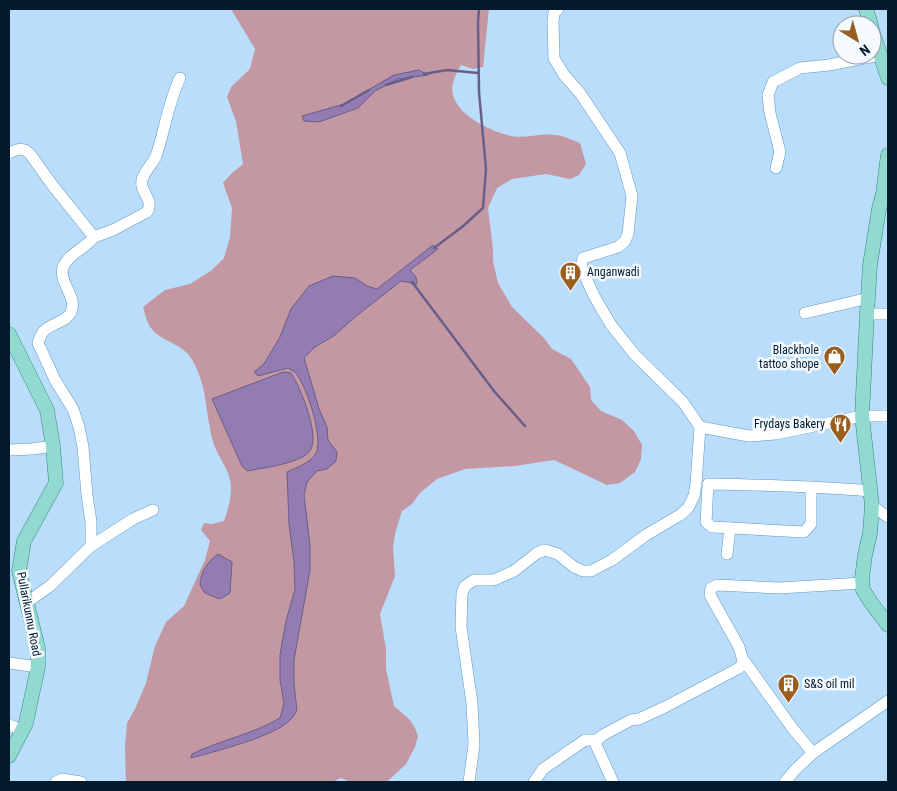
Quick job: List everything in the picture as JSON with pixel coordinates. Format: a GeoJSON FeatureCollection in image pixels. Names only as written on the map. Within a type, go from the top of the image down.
{"type":"FeatureCollection","features":[{"type":"Feature","properties":{"kind":"main road"},"geometry":{"type":"LineString","coordinates":[[882,61],[888,78]]}},
{"type":"Feature","properties":{"kind":"main road"},"geometry":{"type":"LineString","coordinates":[[888,155],[883,194],[884,209],[870,266],[862,416],[872,506],[862,583],[863,590],[888,625]]}},
{"type":"Feature","properties":{"kind":"main road","name":"Pullarikunnu Road"},"geometry":{"type":"LineString","coordinates":[[9,334],[47,410],[53,446],[56,483],[24,541],[19,571],[38,648],[38,667],[26,723],[15,727],[9,756]]}},
{"type":"Feature","properties":{"kind":"street"},"geometry":{"type":"LineString","coordinates":[[469,782],[474,746],[472,703],[461,627],[462,593],[465,586],[474,580],[494,580],[514,570],[545,550],[558,554],[583,571],[591,571],[612,560],[646,534],[680,516],[688,508],[694,496],[696,484],[700,427],[683,402],[635,355],[611,326],[594,296],[581,267],[583,258],[618,247],[625,241],[628,234],[632,196],[620,153],[554,58],[553,21],[554,13],[558,9]]}},
{"type":"Feature","properties":{"kind":"street"},"geometry":{"type":"LineString","coordinates":[[776,168],[780,152],[770,113],[768,96],[773,82],[800,68],[832,64]]}},
{"type":"Feature","properties":{"kind":"street"},"geometry":{"type":"LineString","coordinates":[[91,546],[91,522],[79,427],[73,409],[55,380],[38,343],[43,332],[64,320],[72,309],[63,267],[77,251],[94,237],[132,221],[150,208],[149,200],[142,187],[142,180],[153,163],[162,138],[172,96],[180,78]]}},
{"type":"Feature","properties":{"kind":"street"},"geometry":{"type":"LineString","coordinates":[[9,153],[18,149],[26,150],[94,237]]}},
{"type":"Feature","properties":{"kind":"street"},"geometry":{"type":"LineString","coordinates":[[805,313],[869,298]]}},
{"type":"Feature","properties":{"kind":"street"},"geometry":{"type":"LineString","coordinates":[[867,314],[888,314]]}},
{"type":"Feature","properties":{"kind":"street"},"geometry":{"type":"LineString","coordinates":[[700,427],[749,436],[776,434],[862,416],[888,416]]}},
{"type":"Feature","properties":{"kind":"street"},"geometry":{"type":"LineString","coordinates":[[9,450],[53,446]]}},
{"type":"Feature","properties":{"kind":"street"},"geometry":{"type":"LineString","coordinates":[[811,487],[810,524],[804,532],[712,527],[706,522],[708,484],[811,487],[870,491]]}},
{"type":"Feature","properties":{"kind":"street"},"geometry":{"type":"LineString","coordinates":[[872,506],[888,517]]}},
{"type":"Feature","properties":{"kind":"street"},"geometry":{"type":"LineString","coordinates":[[26,604],[50,586],[91,546],[153,510]]}},
{"type":"Feature","properties":{"kind":"street"},"geometry":{"type":"LineString","coordinates":[[727,554],[730,528]]}},
{"type":"Feature","properties":{"kind":"street"},"geometry":{"type":"LineString","coordinates":[[813,753],[743,661],[739,648],[710,595],[711,588],[717,585],[779,588],[862,583]]}},
{"type":"Feature","properties":{"kind":"street"},"geometry":{"type":"LineString","coordinates":[[534,782],[543,769],[585,740],[597,740],[602,735],[631,720],[639,720],[739,668],[745,662]]}},
{"type":"Feature","properties":{"kind":"street"},"geometry":{"type":"LineString","coordinates":[[9,663],[38,667]]}},
{"type":"Feature","properties":{"kind":"street"},"geometry":{"type":"LineString","coordinates":[[785,782],[794,770],[813,753],[888,701]]}},
{"type":"Feature","properties":{"kind":"street"},"geometry":{"type":"LineString","coordinates":[[597,740],[597,750],[613,782]]}},
{"type":"Feature","properties":{"kind":"street"},"geometry":{"type":"LineString","coordinates":[[56,782],[62,779],[81,782]]}},
{"type":"Feature","properties":{"kind":"shaded area"},"geometry":{"type":"Polygon","coordinates":[[[231,9],[489,9],[483,67],[473,69],[461,65],[452,87],[456,103],[477,122],[503,134],[516,137],[557,135],[580,143],[586,164],[579,175],[570,179],[546,174],[512,179],[497,188],[488,208],[493,261],[498,283],[512,307],[544,338],[552,349],[571,359],[590,387],[591,400],[601,411],[622,420],[634,431],[642,445],[641,459],[635,472],[620,483],[607,485],[554,460],[515,466],[465,469],[437,479],[420,493],[412,504],[402,511],[393,546],[395,576],[380,614],[386,649],[386,669],[394,706],[410,720],[418,736],[415,747],[406,764],[385,782],[351,782],[341,778],[332,782],[126,782],[125,747],[127,723],[146,683],[155,646],[166,622],[184,606],[205,560],[210,541],[201,530],[204,523],[212,524],[224,521],[230,496],[229,475],[213,442],[203,389],[196,368],[191,358],[183,349],[160,336],[151,328],[143,307],[165,290],[190,284],[212,270],[224,258],[230,237],[232,208],[223,183],[243,164],[236,121],[227,97],[231,87],[250,69],[255,49],[231,9]]]}},
{"type":"Feature","properties":{"kind":"shaded area"},"geometry":{"type":"Polygon","coordinates":[[[419,70],[428,75],[398,79],[375,91],[358,108],[319,122],[304,121],[302,116],[344,104],[394,75],[419,70]]]}},
{"type":"Feature","properties":{"kind":"shaded area"},"geometry":{"type":"Polygon","coordinates":[[[433,245],[438,249],[410,270],[416,277],[417,284],[401,281],[335,335],[315,347],[304,358],[319,409],[327,427],[328,440],[337,452],[336,461],[327,469],[317,471],[307,482],[304,495],[310,545],[310,570],[294,660],[297,710],[291,719],[272,732],[244,743],[191,758],[192,754],[270,724],[280,718],[284,703],[280,680],[280,655],[286,621],[295,589],[289,524],[287,472],[314,456],[318,446],[318,436],[309,399],[295,372],[288,368],[258,376],[254,372],[264,364],[280,337],[291,309],[309,286],[333,276],[355,278],[367,286],[377,289],[433,245]]]}},
{"type":"Feature","properties":{"kind":"shaded area"},"geometry":{"type":"Polygon","coordinates":[[[283,372],[291,373],[304,400],[313,436],[312,445],[309,452],[297,460],[247,471],[242,466],[212,399],[283,372]]]}},
{"type":"Feature","properties":{"kind":"shaded area"},"geometry":{"type":"Polygon","coordinates":[[[218,554],[232,562],[230,593],[220,599],[205,593],[200,585],[201,576],[205,568],[218,554]]]}},
{"type":"Feature","properties":{"kind":"waterway"},"geometry":{"type":"LineString","coordinates":[[434,248],[483,208],[486,169],[479,92],[479,9]]}},
{"type":"Feature","properties":{"kind":"waterway"},"geometry":{"type":"LineString","coordinates":[[424,74],[447,70],[478,73]]}},
{"type":"Feature","properties":{"kind":"waterway"},"geometry":{"type":"LineString","coordinates":[[386,85],[412,77]]}},
{"type":"Feature","properties":{"kind":"waterway"},"geometry":{"type":"LineString","coordinates":[[341,106],[369,90]]}},
{"type":"Feature","properties":{"kind":"waterway"},"geometry":{"type":"LineString","coordinates":[[412,282],[494,391],[525,426]]}},
{"type":"Feature","properties":{"kind":"place","name":"Anganwadi"},"geometry":{"type":"Point","coordinates":[571,291]}},
{"type":"Feature","properties":{"kind":"place","name":"Blackhole tattoo shope"},"geometry":{"type":"Point","coordinates":[835,376]}},
{"type":"Feature","properties":{"kind":"place","name":"Frydays Bakery"},"geometry":{"type":"Point","coordinates":[841,443]}},
{"type":"Feature","properties":{"kind":"place","name":"S&S oil mil"},"geometry":{"type":"Point","coordinates":[788,703]}}]}
